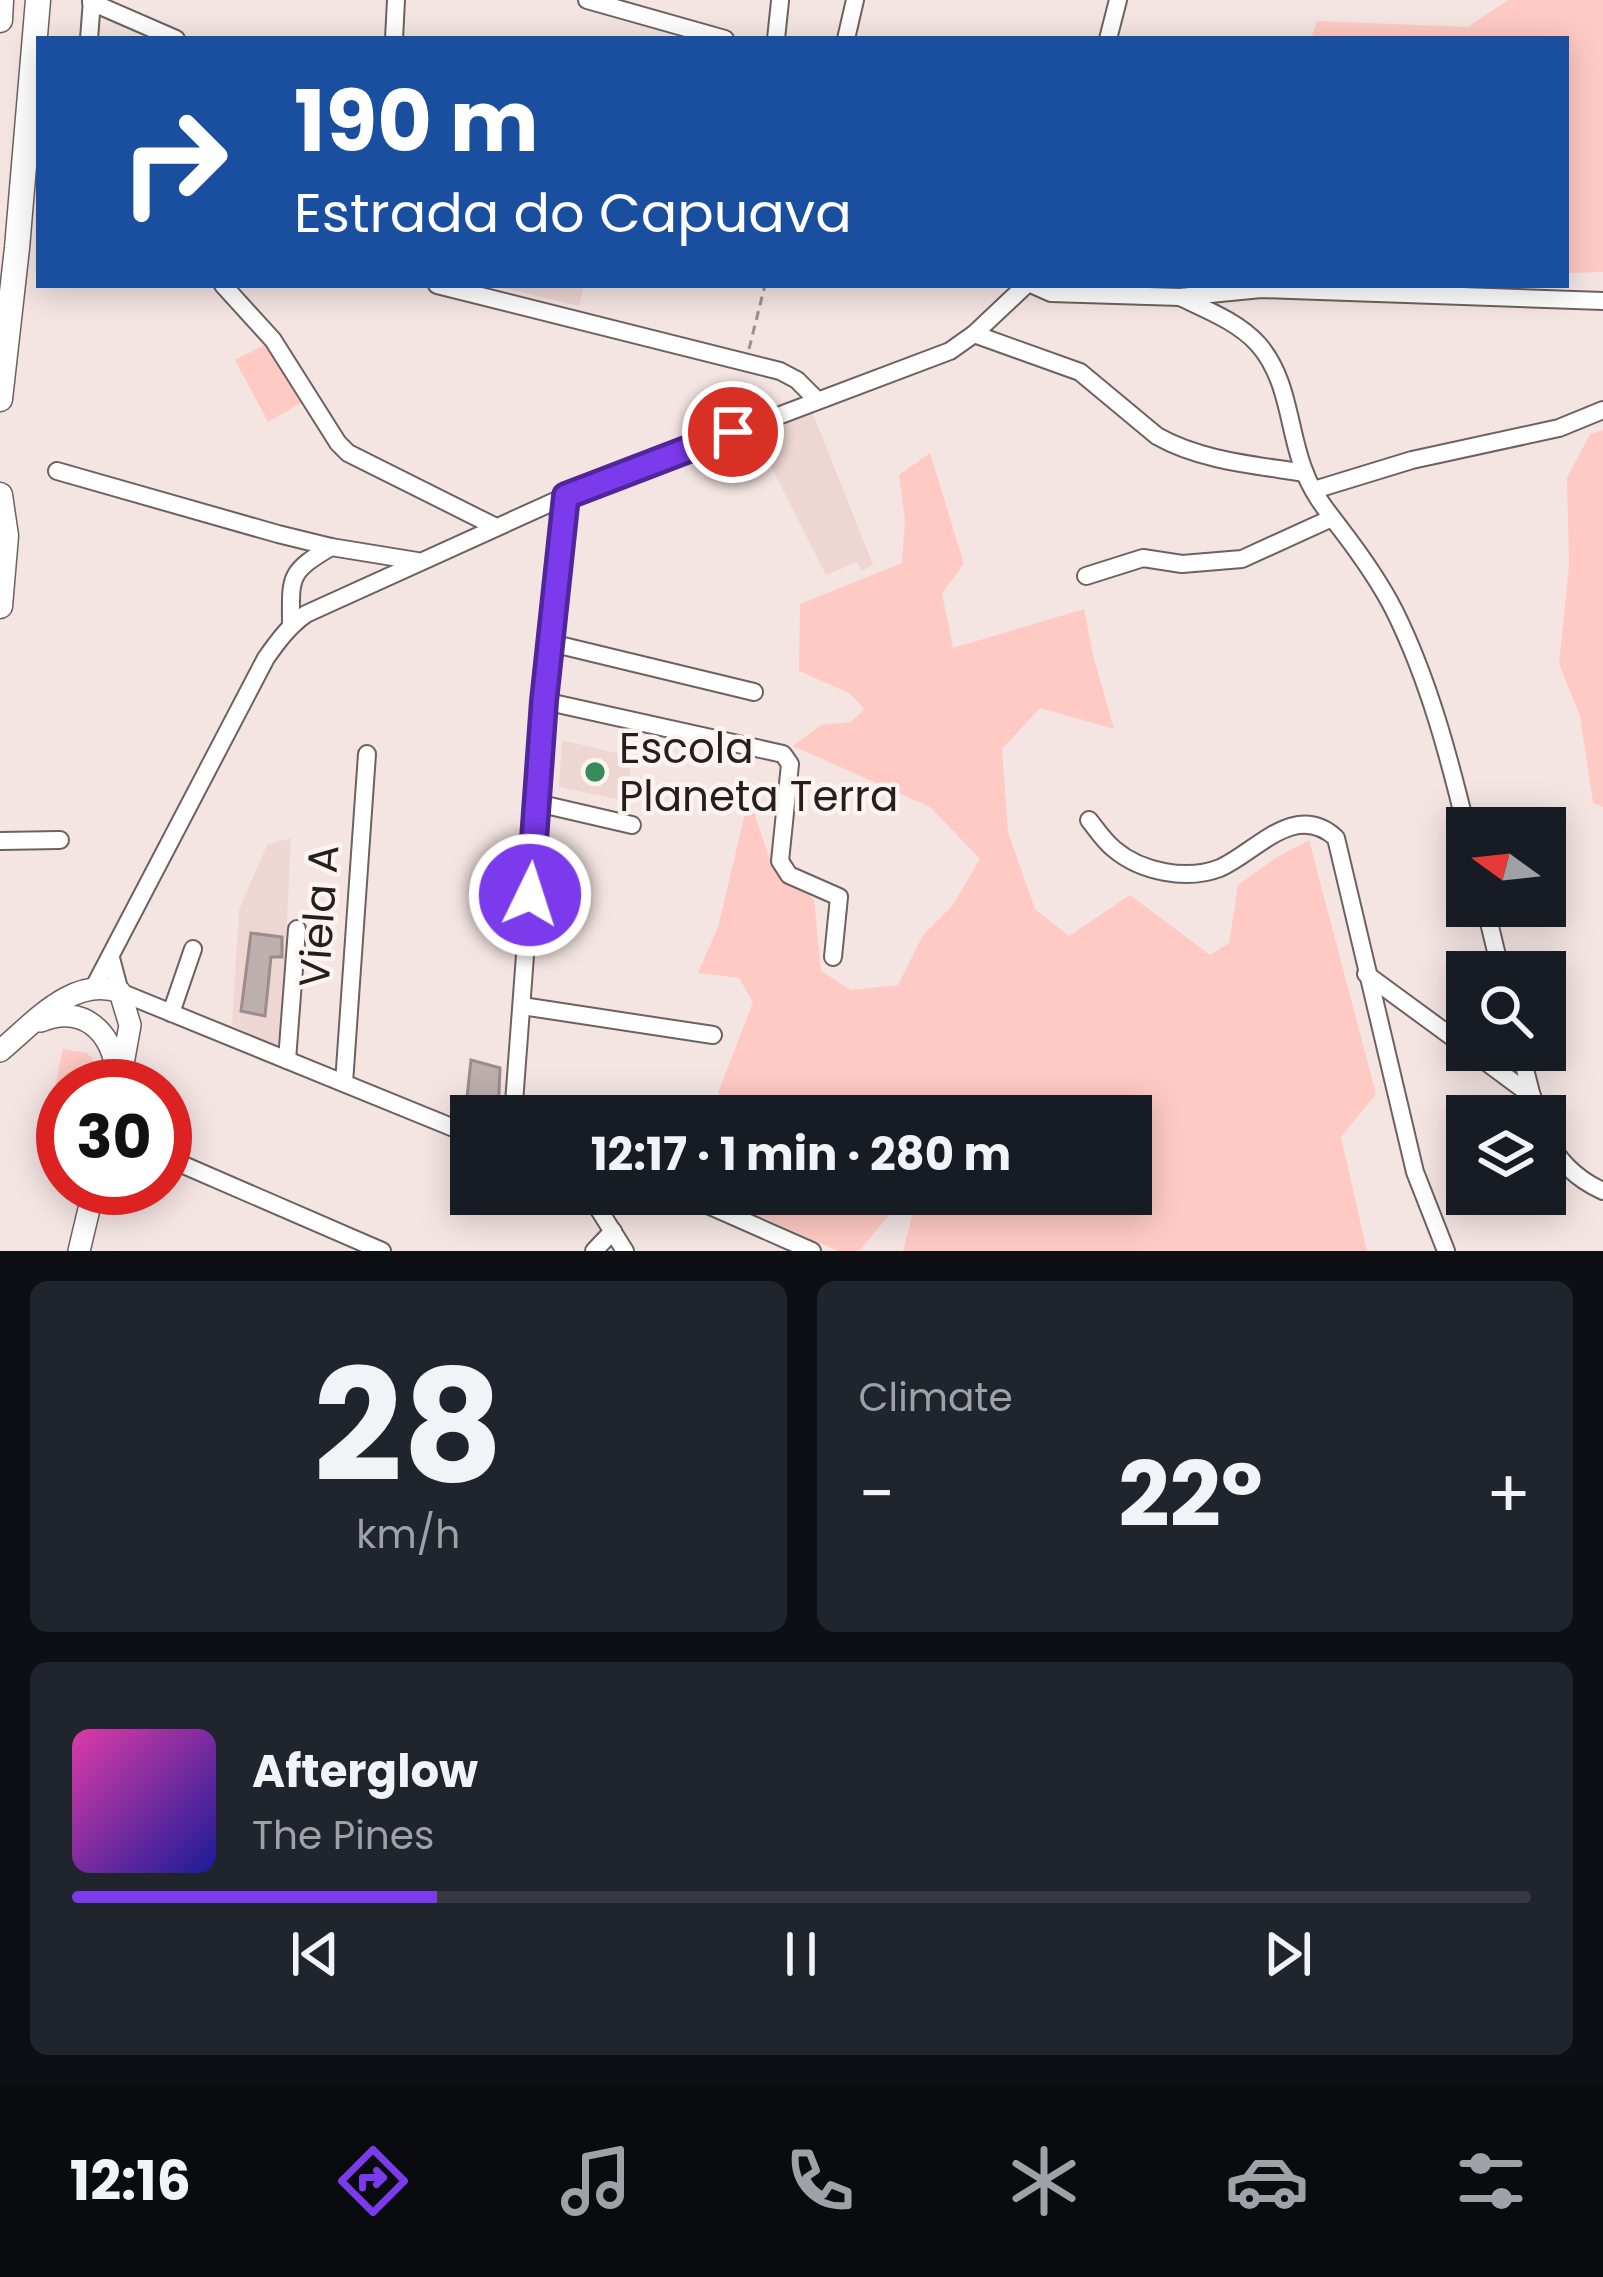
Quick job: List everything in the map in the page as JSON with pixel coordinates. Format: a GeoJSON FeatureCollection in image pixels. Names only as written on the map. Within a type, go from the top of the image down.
{"type":"FeatureCollection","features":[{"type":"Feature","properties":{"kind":"highway"},"geometry":{"type":"LineString","coordinates":[[0,20],[1,0]]}},
{"type":"Feature","properties":{"kind":"highway"},"geometry":{"type":"LineString","coordinates":[[0,399],[38,0]]}},
{"type":"Feature","properties":{"kind":"highway"},"geometry":{"type":"LineString","coordinates":[[0,495],[6,536],[0,606]]}},
{"type":"Feature","properties":{"kind":"main road"},"geometry":{"type":"LineString","coordinates":[[85,991],[97,1027],[116,1059]]}},
{"type":"Feature","properties":{"kind":"main road"},"geometry":{"type":"LineString","coordinates":[[0,1051],[60,1000],[85,991],[120,992],[130,1024],[124,1059]]}},
{"type":"Feature","properties":{"kind":"main road"},"geometry":{"type":"LineString","coordinates":[[29,1027],[60,1015],[74,1015],[97,1027],[130,1024]]}},
{"type":"Feature","properties":{"kind":"main road"},"geometry":{"type":"LineString","coordinates":[[79,1251],[88,1215]]}},
{"type":"Feature","properties":{"kind":"street"},"geometry":{"type":"LineString","coordinates":[[394,36],[396,0]]}},
{"type":"Feature","properties":{"kind":"street"},"geometry":{"type":"LineString","coordinates":[[587,0],[619,4],[715,36]]}},
{"type":"Feature","properties":{"kind":"street"},"geometry":{"type":"LineString","coordinates":[[847,36],[855,0]]}},
{"type":"Feature","properties":{"kind":"street"},"geometry":{"type":"LineString","coordinates":[[1109,36],[1118,0]]}},
{"type":"Feature","properties":{"kind":"street"},"geometry":{"type":"LineString","coordinates":[[89,36],[92,1],[169,36]]}},
{"type":"Feature","properties":{"kind":"street"},"geometry":{"type":"LineString","coordinates":[[776,36],[780,2]]}},
{"type":"Feature","properties":{"kind":"street"},"geometry":{"type":"LineString","coordinates":[[226,288],[273,340],[347,453],[496,527]]}},
{"type":"Feature","properties":{"kind":"street"},"geometry":{"type":"LineString","coordinates":[[449,288],[788,374],[817,400]]}},
{"type":"Feature","properties":{"kind":"street"},"geometry":{"type":"LineString","coordinates":[[85,991],[111,958],[266,658],[306,614],[566,496],[950,351],[1026,288]]}},
{"type":"Feature","properties":{"kind":"street"},"geometry":{"type":"LineString","coordinates":[[1038,288],[1180,297],[1261,289],[1603,302]]}},
{"type":"Feature","properties":{"kind":"street"},"geometry":{"type":"LineString","coordinates":[[1180,297],[1242,330],[1274,368],[1310,482],[1396,613],[1448,752],[1461,807]]}},
{"type":"Feature","properties":{"kind":"street"},"geometry":{"type":"LineString","coordinates":[[974,334],[1080,372],[1169,443],[1310,482],[1559,428],[1603,410]]}},
{"type":"Feature","properties":{"kind":"street"},"geometry":{"type":"LineString","coordinates":[[57,472],[331,547],[420,561]]}},
{"type":"Feature","properties":{"kind":"street"},"geometry":{"type":"LineString","coordinates":[[516,1095],[544,701],[566,496]]}},
{"type":"Feature","properties":{"kind":"street"},"geometry":{"type":"LineString","coordinates":[[1086,576],[1143,557],[1182,564],[1242,559],[1331,518]]}},
{"type":"Feature","properties":{"kind":"street"},"geometry":{"type":"LineString","coordinates":[[291,626],[291,593],[297,572],[303,563],[331,547]]}},
{"type":"Feature","properties":{"kind":"street"},"geometry":{"type":"LineString","coordinates":[[551,643],[754,692]]}},
{"type":"Feature","properties":{"kind":"street"},"geometry":{"type":"LineString","coordinates":[[544,701],[783,754],[790,764],[780,861],[789,875],[839,897],[833,957]]}},
{"type":"Feature","properties":{"kind":"street","name":"Viela A"},"geometry":{"type":"LineString","coordinates":[[344,1083],[367,754]]}},
{"type":"Feature","properties":{"kind":"street"},"geometry":{"type":"LineString","coordinates":[[537,803],[632,825]]}},
{"type":"Feature","properties":{"kind":"street"},"geometry":{"type":"LineString","coordinates":[[1089,820],[1115,850],[1154,869],[1188,875],[1218,868],[1280,830],[1317,826],[1336,838],[1415,1172],[1447,1251]]}},
{"type":"Feature","properties":{"kind":"street"},"geometry":{"type":"LineString","coordinates":[[0,841],[60,840]]}},
{"type":"Feature","properties":{"kind":"street"},"geometry":{"type":"LineString","coordinates":[[287,1060],[297,929]]}},
{"type":"Feature","properties":{"kind":"street"},"geometry":{"type":"LineString","coordinates":[[168,1012],[193,949]]}},
{"type":"Feature","properties":{"kind":"street"},"geometry":{"type":"LineString","coordinates":[[111,958],[120,992],[450,1127]]}},
{"type":"Feature","properties":{"kind":"street"},"geometry":{"type":"LineString","coordinates":[[1366,974],[1446,1033]]}},
{"type":"Feature","properties":{"kind":"street"},"geometry":{"type":"LineString","coordinates":[[522,1006],[713,1035]]}},
{"type":"Feature","properties":{"kind":"street"},"geometry":{"type":"LineString","coordinates":[[130,1024],[168,1012]]}},
{"type":"Feature","properties":{"kind":"street"},"geometry":{"type":"LineString","coordinates":[[1498,1071],[1531,1095]]}},
{"type":"Feature","properties":{"kind":"street"},"geometry":{"type":"LineString","coordinates":[[1566,1165],[1603,1191]]}},
{"type":"Feature","properties":{"kind":"street"},"geometry":{"type":"LineString","coordinates":[[192,1169],[382,1251]]}},
{"type":"Feature","properties":{"kind":"street"},"geometry":{"type":"LineString","coordinates":[[603,1215],[626,1251]]}},
{"type":"Feature","properties":{"kind":"street"},"geometry":{"type":"LineString","coordinates":[[730,1215],[812,1251]]}},
{"type":"Feature","properties":{"kind":"street"},"geometry":{"type":"LineString","coordinates":[[752,1225],[769,1251]]}},
{"type":"Feature","properties":{"kind":"street"},"geometry":{"type":"LineString","coordinates":[[593,1251],[613,1231]]}},
{"type":"Feature","properties":{"kind":"path"},"geometry":{"type":"LineString","coordinates":[[746,362],[764,288]]}},
{"type":"Feature","properties":{"kind":"shaded area"},"geometry":{"type":"Polygon","coordinates":[[[1508,0],[1603,0],[1603,272],[1569,273],[1569,36],[1312,36],[1317,21],[1468,27],[1508,0]]]}},
{"type":"Feature","properties":{"kind":"shaded area"},"geometry":{"type":"Polygon","coordinates":[[[504,288],[583,288],[579,306],[504,288]]]}},
{"type":"Feature","properties":{"kind":"shaded area"},"geometry":{"type":"Polygon","coordinates":[[[269,342],[306,400],[268,422],[235,360],[269,342]]]}},
{"type":"Feature","properties":{"kind":"shaded area"},"geometry":{"type":"Polygon","coordinates":[[[812,411],[873,565],[862,571],[857,562],[826,575],[754,433],[812,411]]]}},
{"type":"Feature","properties":{"kind":"shaded area"},"geometry":{"type":"Polygon","coordinates":[[[1603,430],[1603,807],[1593,803],[1580,716],[1559,664],[1569,566],[1567,478],[1590,434],[1603,430]]]}},
{"type":"Feature","properties":{"kind":"shaded area"},"geometry":{"type":"Polygon","coordinates":[[[930,453],[964,564],[942,593],[953,648],[1084,609],[1114,729],[1040,708],[1002,749],[1008,832],[1035,909],[1069,936],[1130,895],[1210,955],[1229,943],[1238,885],[1309,840],[1376,1094],[1341,1137],[1367,1251],[903,1251],[912,1215],[1152,1215],[1152,1095],[718,1093],[753,1002],[739,978],[698,973],[718,927],[749,797],[773,869],[814,899],[821,971],[851,990],[898,985],[923,935],[952,906],[980,859],[930,807],[793,746],[821,725],[851,722],[864,709],[849,693],[799,671],[800,604],[902,563],[905,519],[899,475],[930,453]]]}},
{"type":"Feature","properties":{"kind":"shaded area","name":"Escola Planeta Terra"},"geometry":{"type":"Polygon","coordinates":[[[562,740],[632,757],[626,801],[559,787],[562,740]]]}},
{"type":"Feature","properties":{"kind":"shaded area"},"geometry":{"type":"Polygon","coordinates":[[[291,838],[281,1049],[232,1025],[239,910],[267,845],[291,838]]]}},
{"type":"Feature","properties":{"kind":"shaded area"},"geometry":{"type":"Polygon","coordinates":[[[63,1049],[87,1053],[92,1059],[61,1059],[63,1049]]]}},
{"type":"Feature","properties":{"kind":"shaded area"},"geometry":{"type":"Polygon","coordinates":[[[757,1215],[889,1215],[859,1251],[838,1251],[757,1215]]]}},
{"type":"Feature","properties":{"kind":"building"},"geometry":{"type":"Polygon","coordinates":[[[251,933],[282,937],[282,957],[271,957],[265,1016],[241,1011],[251,933]]]}},
{"type":"Feature","properties":{"kind":"building"},"geometry":{"type":"Polygon","coordinates":[[[471,1060],[500,1068],[499,1095],[467,1095],[471,1060]]]}},
{"type":"Feature","properties":{"kind":"place","name":"Escola Planeta Terra"},"geometry":{"type":"Point","coordinates":[595,772]}},
{"type":"Feature","properties":{"kind":"route"},"geometry":{"type":"LineString","coordinates":[[530,895],[566,496],[733,432]]}}]}
